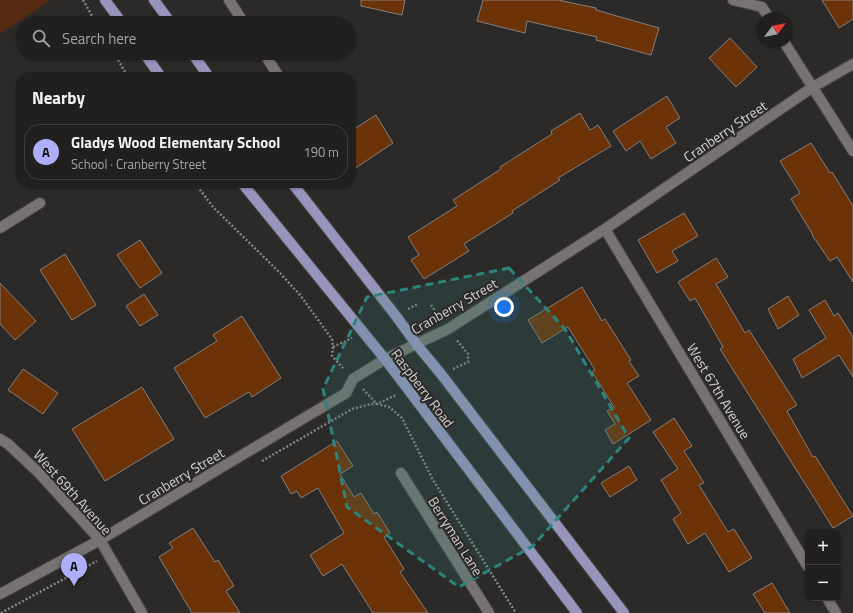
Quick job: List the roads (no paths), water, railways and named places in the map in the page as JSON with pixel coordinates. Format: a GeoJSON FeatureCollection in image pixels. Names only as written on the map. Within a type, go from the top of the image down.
{"type":"FeatureCollection","features":[{"type":"Feature","properties":{"kind":"main road"},"geometry":{"type":"LineString","coordinates":[[105,0],[117,16]]}},
{"type":"Feature","properties":{"kind":"main road"},"geometry":{"type":"LineString","coordinates":[[154,0],[166,16]]}},
{"type":"Feature","properties":{"kind":"main road"},"geometry":{"type":"LineString","coordinates":[[149,60],[157,72]]}},
{"type":"Feature","properties":{"kind":"main road"},"geometry":{"type":"LineString","coordinates":[[197,60],[205,72]]}},
{"type":"Feature","properties":{"kind":"main road","name":"Raspberry Road"},"geometry":{"type":"LineString","coordinates":[[246,188],[385,359],[577,613]]}},
{"type":"Feature","properties":{"kind":"main road","name":"Raspberry Road"},"geometry":{"type":"LineString","coordinates":[[296,188],[624,613]]}},
{"type":"Feature","properties":{"kind":"street"},"geometry":{"type":"LineString","coordinates":[[229,0],[239,16]]}},
{"type":"Feature","properties":{"kind":"street"},"geometry":{"type":"LineString","coordinates":[[733,0],[762,7],[765,12]]}},
{"type":"Feature","properties":{"kind":"street"},"geometry":{"type":"LineString","coordinates":[[788,48],[853,151]]}},
{"type":"Feature","properties":{"kind":"street"},"geometry":{"type":"LineString","coordinates":[[268,60],[276,72]]}},
{"type":"Feature","properties":{"kind":"street","name":"Cranberry Street"},"geometry":{"type":"LineString","coordinates":[[0,594],[100,540],[346,393],[353,379],[385,359],[448,329],[605,229],[812,87],[853,64]]}},
{"type":"Feature","properties":{"kind":"street"},"geometry":{"type":"LineString","coordinates":[[0,228],[40,203]]}},
{"type":"Feature","properties":{"kind":"street","name":"West 67th Avenue"},"geometry":{"type":"LineString","coordinates":[[605,229],[807,565]]}},
{"type":"Feature","properties":{"kind":"street","name":"West 69th Avenue"},"geometry":{"type":"LineString","coordinates":[[0,439],[8,444],[37,471],[100,540],[142,613]]}},
{"type":"Feature","properties":{"kind":"street","name":"Berryman Lane"},"geometry":{"type":"LineString","coordinates":[[401,473],[489,613]]}},
{"type":"Feature","properties":{"kind":"street"},"geometry":{"type":"LineString","coordinates":[[828,601],[836,613]]}},
{"type":"Feature","properties":{"kind":"place","name":"Gladys Wood Elementary School"},"geometry":{"type":"Point","coordinates":[74,586]}}]}
